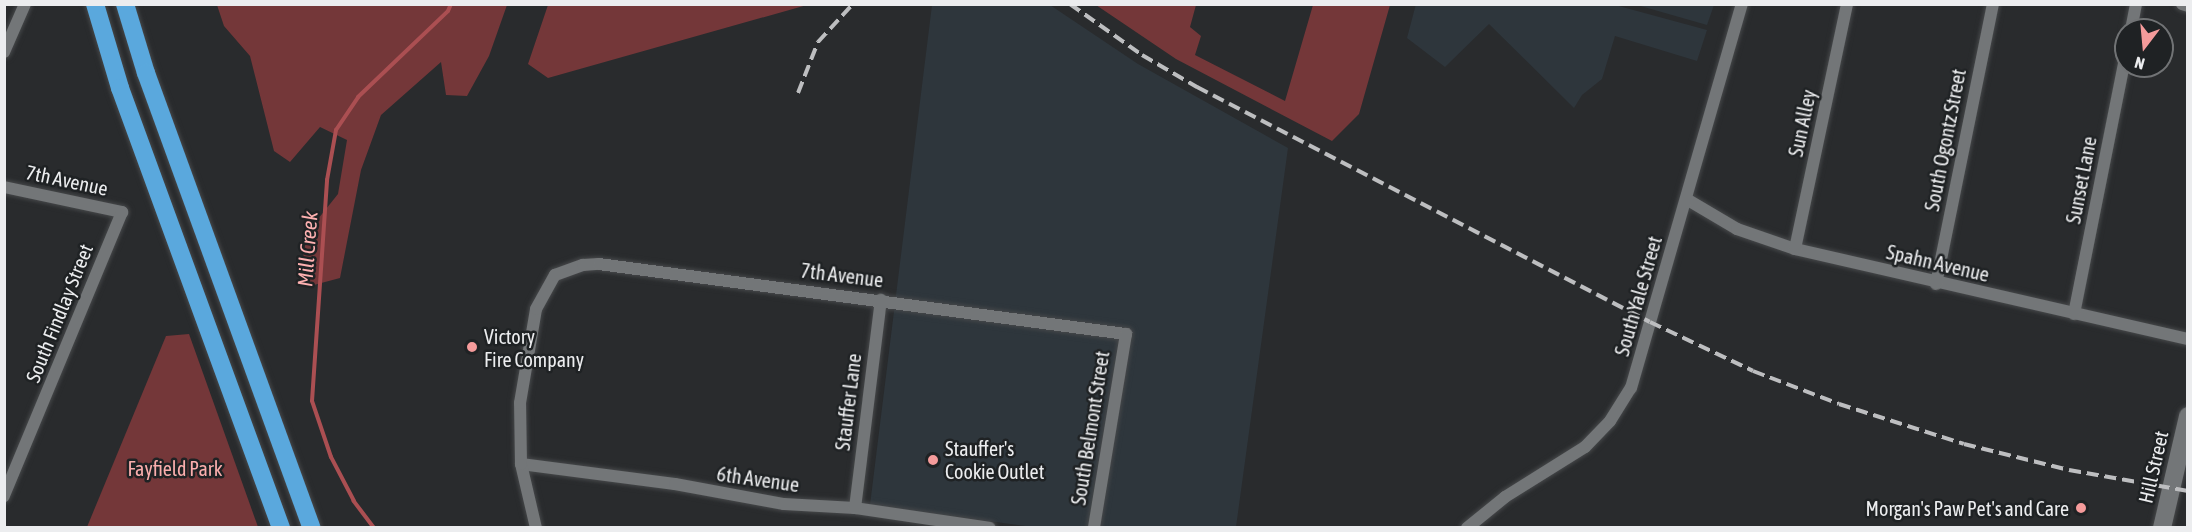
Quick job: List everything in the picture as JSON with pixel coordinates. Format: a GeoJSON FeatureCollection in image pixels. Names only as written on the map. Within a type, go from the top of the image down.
{"type":"FeatureCollection","features":[{"type":"Feature","properties":{"kind":"highway"},"geometry":{"type":"LineString","coordinates":[[95,4],[120,88],[281,528]]}},
{"type":"Feature","properties":{"kind":"highway"},"geometry":{"type":"LineString","coordinates":[[126,4],[146,72],[312,528]]}},
{"type":"Feature","properties":{"kind":"main road","name":"Hill Street"},"geometry":{"type":"LineString","coordinates":[[2162,528],[2187,416]]}},
{"type":"Feature","properties":{"kind":"street"},"geometry":{"type":"LineString","coordinates":[[4,52],[25,4]]}},
{"type":"Feature","properties":{"kind":"street","name":"South Yale Street"},"geometry":{"type":"LineString","coordinates":[[1467,528],[1505,497],[1584,447],[1610,421],[1631,388],[1688,200],[1742,4]]}},
{"type":"Feature","properties":{"kind":"street","name":"Sun Alley"},"geometry":{"type":"LineString","coordinates":[[1795,249],[1847,4]]}},
{"type":"Feature","properties":{"kind":"street","name":"South Ogontz Street"},"geometry":{"type":"LineString","coordinates":[[1936,284],[1993,4]]}},
{"type":"Feature","properties":{"kind":"street"},"geometry":{"type":"LineString","coordinates":[[2182,4],[2187,6]]}},
{"type":"Feature","properties":{"kind":"street","name":"Sunset Lane"},"geometry":{"type":"LineString","coordinates":[[2074,314],[2121,78]]}},
{"type":"Feature","properties":{"kind":"street","name":"7th Avenue"},"geometry":{"type":"LineString","coordinates":[[4,187],[122,212]]}},
{"type":"Feature","properties":{"kind":"street","name":"Spahn Avenue"},"geometry":{"type":"LineString","coordinates":[[1688,200],[1737,229],[1795,249],[1936,284],[2187,339]]}},
{"type":"Feature","properties":{"kind":"street","name":"South Findlay Street"},"geometry":{"type":"LineString","coordinates":[[4,496],[122,212]]}},
{"type":"Feature","properties":{"kind":"street","name":"7th Avenue"},"geometry":{"type":"LineString","coordinates":[[521,464],[520,403],[536,309],[555,275],[582,265],[599,264],[1126,334]]}},
{"type":"Feature","properties":{"kind":"street","name":"Stauffer Lane"},"geometry":{"type":"LineString","coordinates":[[855,508],[881,300]]}},
{"type":"Feature","properties":{"kind":"street","name":"South Belmont Street"},"geometry":{"type":"LineString","coordinates":[[1094,528],[1126,334]]}},
{"type":"Feature","properties":{"kind":"street"},"geometry":{"type":"LineString","coordinates":[[521,464],[536,528]]}},
{"type":"Feature","properties":{"kind":"street","name":"6th Avenue"},"geometry":{"type":"LineString","coordinates":[[521,464],[675,484],[784,504],[855,508],[990,528]]}},
{"type":"Feature","properties":{"kind":"shaded area"},"geometry":{"type":"Polygon","coordinates":[[[1416,4],[1615,5],[1707,30],[1697,61],[1615,36],[1602,79],[1582,95],[1574,108],[1489,24],[1445,67],[1407,38],[1416,4]]]}},
{"type":"Feature","properties":{"kind":"shaded area"},"geometry":{"type":"Polygon","coordinates":[[[932,5],[1050,5],[1138,64],[1288,148],[1236,527],[1041,528],[870,505],[932,5]]]}},
{"type":"Feature","properties":{"kind":"shaded area"},"geometry":{"type":"Polygon","coordinates":[[[1637,5],[1714,5],[1707,25],[1637,5]]]}},
{"type":"Feature","properties":{"kind":"green space"},"geometry":{"type":"Polygon","coordinates":[[[548,4],[807,5],[548,78],[528,64],[548,4]]]}},
{"type":"Feature","properties":{"kind":"green space"},"geometry":{"type":"Polygon","coordinates":[[[217,5],[507,5],[489,56],[467,96],[446,95],[441,62],[381,115],[361,170],[340,278],[310,286],[303,253],[310,229],[338,194],[347,140],[320,127],[290,162],[274,151],[250,56],[224,26],[217,5]]]}},
{"type":"Feature","properties":{"kind":"green space"},"geometry":{"type":"Polygon","coordinates":[[[1096,5],[1196,5],[1190,27],[1201,36],[1195,55],[1285,101],[1313,5],[1390,5],[1359,114],[1332,141],[1176,59],[1096,5]]]}},
{"type":"Feature","properties":{"kind":"green space","name":"Fayfield Park"},"geometry":{"type":"Polygon","coordinates":[[[189,334],[258,527],[87,527],[166,336],[189,334]]]}},
{"type":"Feature","properties":{"kind":"waterway","name":"Mill Creek"},"geometry":{"type":"LineString","coordinates":[[374,528],[354,501],[331,457],[312,401],[327,180],[336,130],[358,97],[448,11],[451,4]]}},
{"type":"Feature","properties":{"kind":"railway"},"geometry":{"type":"LineString","coordinates":[[798,93],[818,42],[853,4]]}},
{"type":"Feature","properties":{"kind":"railway"},"geometry":{"type":"LineString","coordinates":[[1070,4],[1142,55],[1197,87],[1650,322],[1753,371],[1839,404],[1964,444],[2069,470],[2188,491]]}},
{"type":"Feature","properties":{"kind":"place","name":"Victory Fire Company"},"geometry":{"type":"Point","coordinates":[472,347]}},
{"type":"Feature","properties":{"kind":"place","name":"Stauffer's Cookie Outlet"},"geometry":{"type":"Point","coordinates":[933,460]}},
{"type":"Feature","properties":{"kind":"place","name":"Morgan's Paw Pet's and Care"},"geometry":{"type":"Point","coordinates":[2081,508]}}]}
